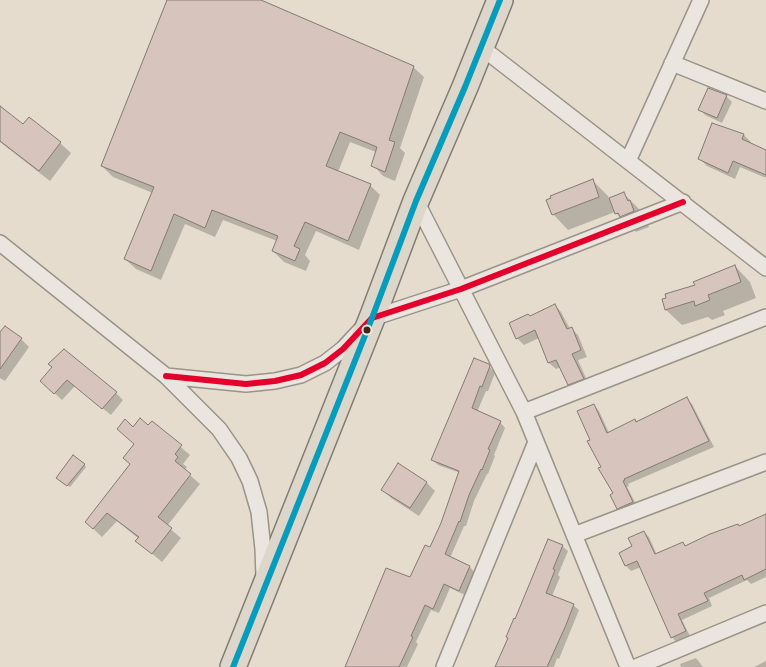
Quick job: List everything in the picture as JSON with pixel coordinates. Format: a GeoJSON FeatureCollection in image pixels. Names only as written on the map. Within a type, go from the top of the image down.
{"type":"FeatureCollection","features":[{"type":"Feature","properties":{"kind":"main road"},"geometry":{"type":"LineString","coordinates":[[233,667],[372,318],[416,201],[500,0]]}},
{"type":"Feature","properties":{"kind":"street"},"geometry":{"type":"LineString","coordinates":[[628,161],[701,0]]}},
{"type":"Feature","properties":{"kind":"street"},"geometry":{"type":"LineString","coordinates":[[481,47],[628,161],[764,261]]}},
{"type":"Feature","properties":{"kind":"street"},"geometry":{"type":"LineString","coordinates":[[672,64],[766,102]]}},
{"type":"Feature","properties":{"kind":"street"},"geometry":{"type":"LineString","coordinates":[[416,201],[524,412],[628,667]]}},
{"type":"Feature","properties":{"kind":"street"},"geometry":{"type":"LineString","coordinates":[[166,376],[246,384],[275,381],[300,375],[324,363],[343,349],[372,318],[461,289],[683,202]]}},
{"type":"Feature","properties":{"kind":"street"},"geometry":{"type":"LineString","coordinates":[[0,243],[166,376],[219,429],[239,458],[250,481],[259,512],[263,550],[264,591]]}},
{"type":"Feature","properties":{"kind":"street"},"geometry":{"type":"LineString","coordinates":[[524,412],[766,316]]}},
{"type":"Feature","properties":{"kind":"street"},"geometry":{"type":"LineString","coordinates":[[444,667],[536,442]]}},
{"type":"Feature","properties":{"kind":"street"},"geometry":{"type":"LineString","coordinates":[[574,535],[766,462]]}},
{"type":"Feature","properties":{"kind":"street"},"geometry":{"type":"LineString","coordinates":[[636,667],[766,613]]}},
{"type":"Feature","properties":{"kind":"building"},"geometry":{"type":"Polygon","coordinates":[[[167,0],[261,0],[414,66],[389,140],[395,142],[385,172],[371,166],[377,147],[340,132],[326,166],[371,184],[348,241],[305,222],[294,246],[300,249],[295,261],[272,251],[278,236],[212,210],[205,228],[174,214],[151,271],[124,259],[154,187],[101,166],[167,0]]]}},
{"type":"Feature","properties":{"kind":"building"},"geometry":{"type":"Polygon","coordinates":[[[708,88],[727,95],[717,118],[698,110],[708,88]]]}},
{"type":"Feature","properties":{"kind":"building"},"geometry":{"type":"Polygon","coordinates":[[[0,106],[23,124],[29,117],[61,142],[39,171],[0,141],[0,106]]]}},
{"type":"Feature","properties":{"kind":"building"},"geometry":{"type":"Polygon","coordinates":[[[712,123],[744,134],[742,139],[766,150],[766,175],[733,161],[728,173],[698,159],[712,123]]]}},
{"type":"Feature","properties":{"kind":"building"},"geometry":{"type":"Polygon","coordinates":[[[593,179],[599,197],[552,215],[546,200],[551,198],[550,196],[593,179]]]}},
{"type":"Feature","properties":{"kind":"building"},"geometry":{"type":"Polygon","coordinates":[[[624,192],[628,201],[630,200],[634,211],[620,217],[618,213],[615,214],[609,198],[624,192]]]}},
{"type":"Feature","properties":{"kind":"building"},"geometry":{"type":"Polygon","coordinates":[[[735,265],[741,282],[708,295],[710,300],[695,306],[694,301],[665,310],[662,299],[666,298],[665,294],[695,285],[693,282],[735,265]]]}},
{"type":"Feature","properties":{"kind":"building"},"geometry":{"type":"Polygon","coordinates":[[[555,304],[567,329],[572,327],[581,350],[572,354],[584,379],[568,385],[556,360],[548,363],[535,330],[516,339],[509,323],[528,314],[530,316],[555,304]]]}},
{"type":"Feature","properties":{"kind":"building"},"geometry":{"type":"Polygon","coordinates":[[[5,326],[22,338],[0,369],[0,332],[5,326]]]}},
{"type":"Feature","properties":{"kind":"building"},"geometry":{"type":"Polygon","coordinates":[[[64,349],[117,392],[102,409],[67,380],[54,394],[40,381],[52,367],[48,364],[64,349]]]}},
{"type":"Feature","properties":{"kind":"building"},"geometry":{"type":"Polygon","coordinates":[[[474,358],[490,366],[472,408],[501,421],[488,449],[490,450],[482,470],[469,495],[460,522],[445,554],[470,566],[459,591],[444,584],[433,609],[425,605],[399,667],[345,667],[386,568],[410,577],[425,545],[430,547],[441,523],[459,471],[431,460],[474,358]]]}},
{"type":"Feature","properties":{"kind":"building"},"geometry":{"type":"Polygon","coordinates":[[[687,397],[709,441],[624,479],[623,481],[633,502],[617,509],[610,495],[613,493],[598,468],[601,467],[587,441],[590,440],[577,411],[594,404],[607,433],[635,419],[636,422],[687,397]]]}},
{"type":"Feature","properties":{"kind":"building"},"geometry":{"type":"Polygon","coordinates":[[[140,418],[148,425],[152,421],[182,445],[175,454],[178,457],[175,461],[191,474],[158,517],[172,528],[152,554],[135,541],[139,537],[107,513],[93,529],[85,522],[130,464],[123,458],[134,444],[117,429],[125,419],[133,427],[140,418]]]}},
{"type":"Feature","properties":{"kind":"building"},"geometry":{"type":"Polygon","coordinates":[[[73,455],[85,464],[67,486],[56,478],[73,455]]]}},
{"type":"Feature","properties":{"kind":"building"},"geometry":{"type":"Polygon","coordinates":[[[398,463],[427,482],[410,508],[381,490],[398,463]]]}},
{"type":"Feature","properties":{"kind":"building"},"geometry":{"type":"Polygon","coordinates":[[[766,514],[766,569],[744,580],[742,575],[704,593],[708,601],[678,614],[686,631],[671,638],[637,561],[625,566],[619,553],[632,546],[628,538],[644,531],[655,554],[683,542],[685,546],[710,534],[738,524],[739,526],[766,514]]]}},
{"type":"Feature","properties":{"kind":"building"},"geometry":{"type":"Polygon","coordinates":[[[548,539],[563,545],[546,593],[574,604],[566,625],[547,667],[495,667],[508,638],[506,637],[548,539]]]}},
{"type":"Feature","properties":{"kind":"transit line"},"geometry":{"type":"LineString","coordinates":[[233,667],[372,318],[416,201],[500,0]]}},
{"type":"Feature","properties":{"kind":"transit line"},"geometry":{"type":"LineString","coordinates":[[166,376],[246,384],[275,381],[301,375],[325,363],[343,349],[372,318],[461,289],[683,202]]}}]}
